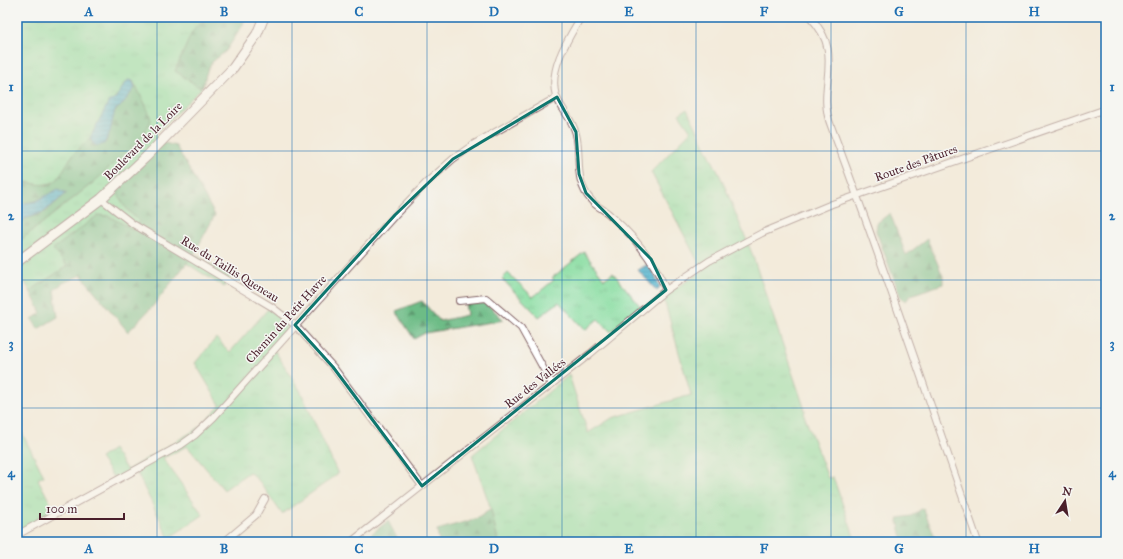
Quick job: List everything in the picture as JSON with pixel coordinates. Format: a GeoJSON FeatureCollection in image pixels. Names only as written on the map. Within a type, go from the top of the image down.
{"type":"FeatureCollection","features":[{"type":"Feature","properties":{"kind":"main road","name":"Boulevard de la Loire"},"geometry":{"type":"LineString","coordinates":[[17,262],[101,199],[156,146],[233,68],[257,34],[264,17]]}},
{"type":"Feature","properties":{"kind":"street"},"geometry":{"type":"LineString","coordinates":[[581,17],[566,43],[556,71],[555,88],[557,97],[576,132],[579,174],[586,193],[591,201],[621,225],[651,259],[659,272],[666,290]]}},
{"type":"Feature","properties":{"kind":"street"},"geometry":{"type":"LineString","coordinates":[[810,17],[824,35],[828,48],[829,63],[826,99],[828,119],[857,196],[978,542]]}},
{"type":"Feature","properties":{"kind":"street","name":"Chemin du Petit Havre"},"geometry":{"type":"LineString","coordinates":[[17,535],[181,445],[195,435],[214,417],[395,215],[448,163],[474,144],[557,97]]}},
{"type":"Feature","properties":{"kind":"street","name":"Route des Pâtures"},"geometry":{"type":"LineString","coordinates":[[736,246],[769,230],[857,196],[1106,109]]}},
{"type":"Feature","properties":{"kind":"street","name":"Rue du Taillis Queneau"},"geometry":{"type":"LineString","coordinates":[[101,199],[134,224],[272,307],[295,325],[333,366],[422,486]]}},
{"type":"Feature","properties":{"kind":"street","name":"Rue des Vallées"},"geometry":{"type":"LineString","coordinates":[[351,542],[552,384],[666,290],[709,261],[736,246]]}},
{"type":"Feature","properties":{"kind":"street"},"geometry":{"type":"LineString","coordinates":[[459,301],[486,298],[521,328],[552,384]]}},
{"type":"Feature","properties":{"kind":"street"},"geometry":{"type":"LineString","coordinates":[[224,542],[229,536],[256,514],[265,499]]}},
{"type":"Feature","properties":{"kind":"highlighted area"},"geometry":{"type":"Polygon","coordinates":[[[557,97],[576,132],[579,174],[586,193],[651,259],[666,290],[422,486],[333,367],[295,325],[395,215],[453,159],[557,97]]]}},
{"type":"Feature","properties":{"kind":"green space"},"geometry":{"type":"Polygon","coordinates":[[[17,17],[206,17],[192,33],[199,87],[203,87],[155,134],[165,143],[127,210],[140,221],[134,230],[108,216],[54,249],[67,266],[30,291],[19,272],[17,273],[17,243],[95,181],[145,105],[133,81],[128,80],[114,100],[109,102],[90,138],[71,157],[60,179],[41,185],[26,182],[17,187],[17,17]]]}},
{"type":"Feature","properties":{"kind":"green space"},"geometry":{"type":"Polygon","coordinates":[[[206,17],[245,17],[243,25],[226,51],[211,63],[206,74],[203,87],[199,87],[175,71],[192,32],[206,17]]]}},
{"type":"Feature","properties":{"kind":"green space"},"geometry":{"type":"Polygon","coordinates":[[[136,86],[147,107],[151,121],[140,139],[95,181],[17,243],[17,225],[25,219],[45,212],[67,193],[58,190],[36,201],[17,205],[17,187],[26,182],[44,185],[54,182],[58,179],[72,156],[90,138],[90,140],[106,142],[115,110],[121,106],[136,86]]]}},
{"type":"Feature","properties":{"kind":"green space"},"geometry":{"type":"Polygon","coordinates":[[[687,109],[722,180],[751,251],[805,410],[804,415],[828,478],[833,477],[856,542],[498,542],[489,503],[472,455],[569,375],[588,433],[612,418],[691,395],[663,296],[703,271],[651,172],[691,131],[679,114],[687,109]]]}},
{"type":"Feature","properties":{"kind":"green space"},"geometry":{"type":"Polygon","coordinates":[[[165,143],[176,146],[215,215],[194,254],[153,306],[128,332],[81,275],[63,283],[54,290],[58,317],[38,329],[32,319],[41,313],[30,291],[67,266],[53,249],[98,215],[108,216],[134,230],[139,221],[126,207],[117,190],[165,143]]]}},
{"type":"Feature","properties":{"kind":"green space"},"geometry":{"type":"Polygon","coordinates":[[[890,213],[906,255],[927,239],[943,276],[943,284],[911,295],[906,301],[901,298],[876,231],[877,223],[890,213]]]}},
{"type":"Feature","properties":{"kind":"green space"},"geometry":{"type":"Polygon","coordinates":[[[584,252],[604,279],[613,273],[641,307],[611,332],[598,319],[585,330],[559,302],[539,317],[502,279],[508,273],[533,297],[554,280],[552,278],[584,252]]]}},
{"type":"Feature","properties":{"kind":"green space"},"geometry":{"type":"Polygon","coordinates":[[[194,254],[231,277],[224,287],[186,263],[194,254]]]}},
{"type":"Feature","properties":{"kind":"green space"},"geometry":{"type":"Polygon","coordinates":[[[422,301],[440,321],[467,315],[465,304],[486,303],[504,320],[425,333],[414,339],[396,311],[422,301]]]}},
{"type":"Feature","properties":{"kind":"green space"},"geometry":{"type":"Polygon","coordinates":[[[268,309],[286,321],[286,330],[273,348],[300,390],[338,474],[282,514],[260,482],[249,472],[224,490],[187,446],[163,458],[203,515],[169,538],[137,473],[117,483],[100,458],[113,449],[127,470],[197,429],[220,405],[195,363],[216,338],[230,352],[268,309]]]}},
{"type":"Feature","properties":{"kind":"green space"},"geometry":{"type":"Polygon","coordinates":[[[21,431],[44,476],[38,479],[54,510],[17,532],[17,434],[21,431]]]}},
{"type":"Feature","properties":{"kind":"green space"},"geometry":{"type":"Polygon","coordinates":[[[923,508],[937,542],[903,542],[898,521],[899,518],[911,516],[923,508]]]}},
{"type":"Feature","properties":{"kind":"green space"},"geometry":{"type":"Polygon","coordinates":[[[491,509],[498,542],[439,542],[437,530],[478,518],[491,509]]]}},
{"type":"Feature","properties":{"kind":"green space"},"geometry":{"type":"Polygon","coordinates":[[[388,521],[399,542],[361,542],[388,521]]]}},
{"type":"Feature","properties":{"kind":"water"},"geometry":{"type":"Polygon","coordinates":[[[128,80],[133,81],[135,88],[120,107],[115,110],[110,132],[104,144],[98,146],[93,144],[90,138],[107,105],[110,101],[114,100],[128,80]]]}},
{"type":"Feature","properties":{"kind":"water"},"geometry":{"type":"Polygon","coordinates":[[[58,189],[67,193],[44,212],[25,219],[17,225],[17,205],[36,201],[58,189]]]}},
{"type":"Feature","properties":{"kind":"water"},"geometry":{"type":"Polygon","coordinates":[[[650,263],[660,288],[657,291],[638,270],[650,263]]]}}]}
